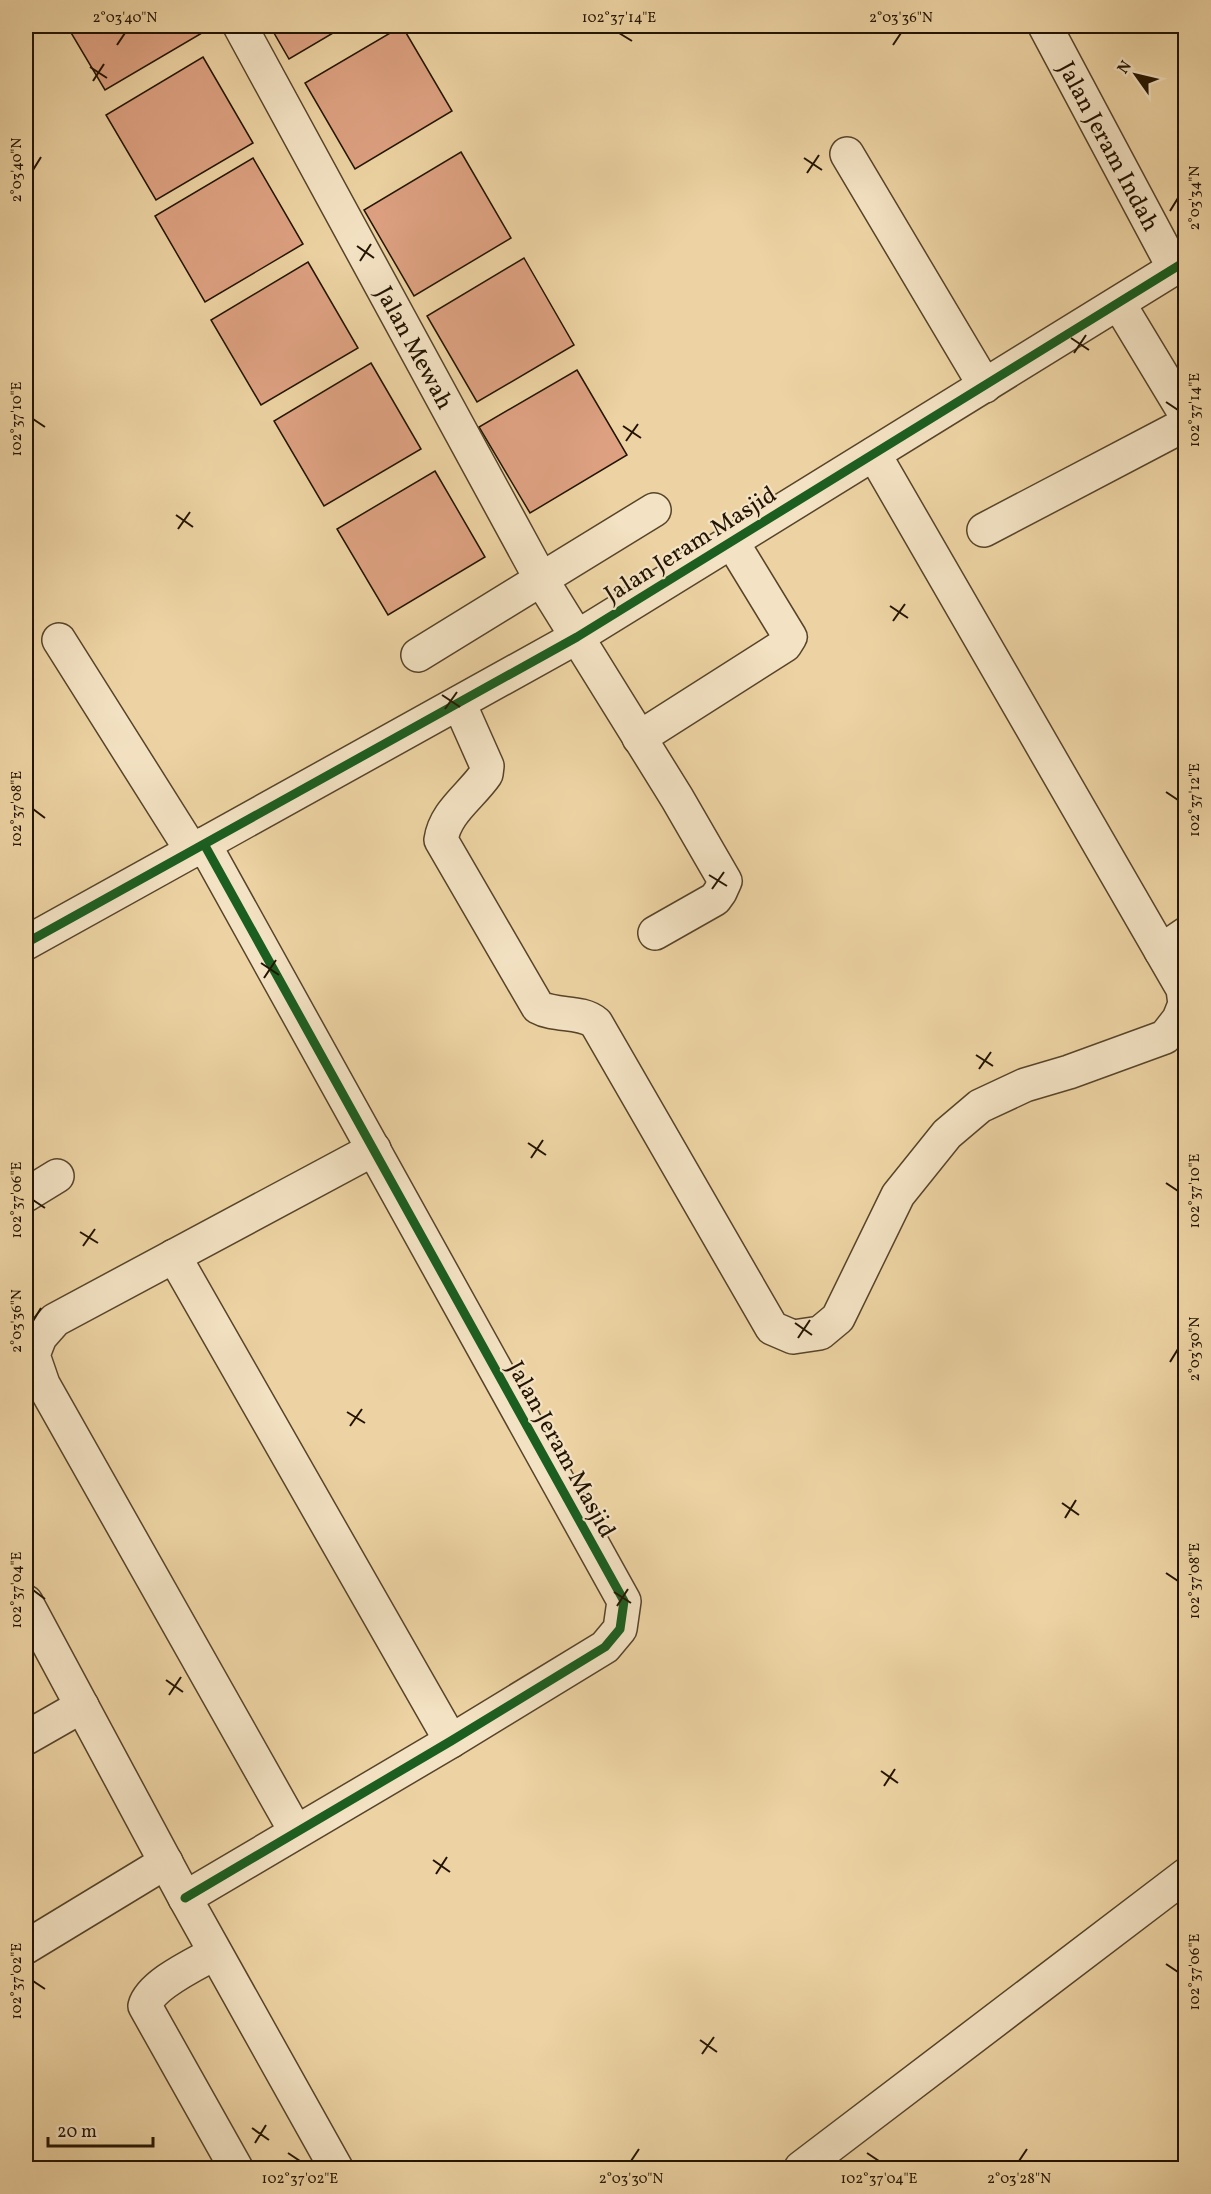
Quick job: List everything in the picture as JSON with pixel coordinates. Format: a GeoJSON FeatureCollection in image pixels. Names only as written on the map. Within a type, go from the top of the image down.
{"type":"FeatureCollection","features":[{"type":"Feature","properties":{"kind":"street","name":"Jalan Mewah"},"geometry":{"type":"LineString","coordinates":[[240,26],[541,579],[724,880],[715,899],[655,933]]}},
{"type":"Feature","properties":{"kind":"street","name":"Jalan Jeram Indah"},"geometry":{"type":"LineString","coordinates":[[1045,26],[1180,264]]}},
{"type":"Feature","properties":{"kind":"street"},"geometry":{"type":"LineString","coordinates":[[847,154],[985,386]]}},
{"type":"Feature","properties":{"kind":"street","name":"Jalan Jeram Masjid"},"geometry":{"type":"LineString","coordinates":[[26,943],[577,637],[1180,264]]}},
{"type":"Feature","properties":{"kind":"street"},"geometry":{"type":"LineString","coordinates":[[1119,303],[1185,415]]}},
{"type":"Feature","properties":{"kind":"street"},"geometry":{"type":"LineString","coordinates":[[984,530],[1185,424]]}},
{"type":"Feature","properties":{"kind":"street"},"geometry":{"type":"LineString","coordinates":[[459,704],[487,766],[486,774],[452,813],[442,830],[441,840],[538,1006],[547,1012],[589,1017],[596,1023],[772,1328],[793,1337],[819,1333],[838,1318],[898,1195],[947,1134],[980,1106],[1026,1085],[1165,1037],[1179,1019],[1185,1004],[1173,942],[874,454]]}},
{"type":"Feature","properties":{"kind":"street"},"geometry":{"type":"LineString","coordinates":[[418,655],[654,510]]}},
{"type":"Feature","properties":{"kind":"street"},"geometry":{"type":"LineString","coordinates":[[639,738],[785,645],[790,637],[732,542]]}},
{"type":"Feature","properties":{"kind":"street"},"geometry":{"type":"LineString","coordinates":[[59,640],[198,848]]}},
{"type":"Feature","properties":{"kind":"street","name":"Jalan Jeram Masjid"},"geometry":{"type":"LineString","coordinates":[[185,1898],[605,1647],[620,1629],[624,1601],[374,1149],[198,848]]}},
{"type":"Feature","properties":{"kind":"street"},"geometry":{"type":"LineString","coordinates":[[296,1832],[43,1384],[33,1355],[40,1337],[55,1320],[374,1149]]}},
{"type":"Feature","properties":{"kind":"street"},"geometry":{"type":"LineString","coordinates":[[26,1195],[57,1176]]}},
{"type":"Feature","properties":{"kind":"street"},"geometry":{"type":"LineString","coordinates":[[174,1256],[451,1741]]}},
{"type":"Feature","properties":{"kind":"street"},"geometry":{"type":"LineString","coordinates":[[26,1602],[215,1953],[336,2169]]}},
{"type":"Feature","properties":{"kind":"street"},"geometry":{"type":"LineString","coordinates":[[26,1738],[82,1706]]}},
{"type":"Feature","properties":{"kind":"street"},"geometry":{"type":"LineString","coordinates":[[26,1947],[166,1862]]}},
{"type":"Feature","properties":{"kind":"street"},"geometry":{"type":"LineString","coordinates":[[801,2169],[1185,1875]]}},
{"type":"Feature","properties":{"kind":"street"},"geometry":{"type":"LineString","coordinates":[[215,1953],[155,1989],[147,1998],[145,2006],[236,2169]]}},
{"type":"Feature","properties":{"kind":"building"},"geometry":{"type":"Polygon","coordinates":[[[67,26],[197,26],[202,33],[105,90],[67,26]]]}},
{"type":"Feature","properties":{"kind":"building"},"geometry":{"type":"Polygon","coordinates":[[[270,26],[345,26],[289,59],[270,26]]]}},
{"type":"Feature","properties":{"kind":"building"},"geometry":{"type":"Polygon","coordinates":[[[402,26],[452,111],[355,169],[305,83],[402,26]]]}},
{"type":"Feature","properties":{"kind":"building"},"geometry":{"type":"Polygon","coordinates":[[[203,57],[253,143],[156,200],[106,115],[203,57]]]}},
{"type":"Feature","properties":{"kind":"building"},"geometry":{"type":"Polygon","coordinates":[[[461,152],[511,238],[414,296],[364,210],[461,152]]]}},
{"type":"Feature","properties":{"kind":"building"},"geometry":{"type":"Polygon","coordinates":[[[253,158],[303,244],[205,302],[155,216],[253,158]]]}},
{"type":"Feature","properties":{"kind":"building"},"geometry":{"type":"Polygon","coordinates":[[[524,258],[574,345],[477,402],[427,316],[524,258]]]}},
{"type":"Feature","properties":{"kind":"building"},"geometry":{"type":"Polygon","coordinates":[[[308,262],[358,348],[261,405],[211,320],[308,262]]]}},
{"type":"Feature","properties":{"kind":"building"},"geometry":{"type":"Polygon","coordinates":[[[371,363],[421,449],[324,506],[274,421],[371,363]]]}},
{"type":"Feature","properties":{"kind":"building"},"geometry":{"type":"Polygon","coordinates":[[[577,370],[627,455],[530,513],[479,427],[577,370]]]}},
{"type":"Feature","properties":{"kind":"building"},"geometry":{"type":"Polygon","coordinates":[[[435,471],[485,557],[388,615],[337,529],[435,471]]]}},
{"type":"Feature","properties":{"kind":"cycle path"},"geometry":{"type":"LineString","coordinates":[[26,943],[577,637],[1186,261]]}},
{"type":"Feature","properties":{"kind":"cycle path"},"geometry":{"type":"LineString","coordinates":[[185,1898],[605,1647],[620,1629],[624,1601],[204,844]]}}]}
